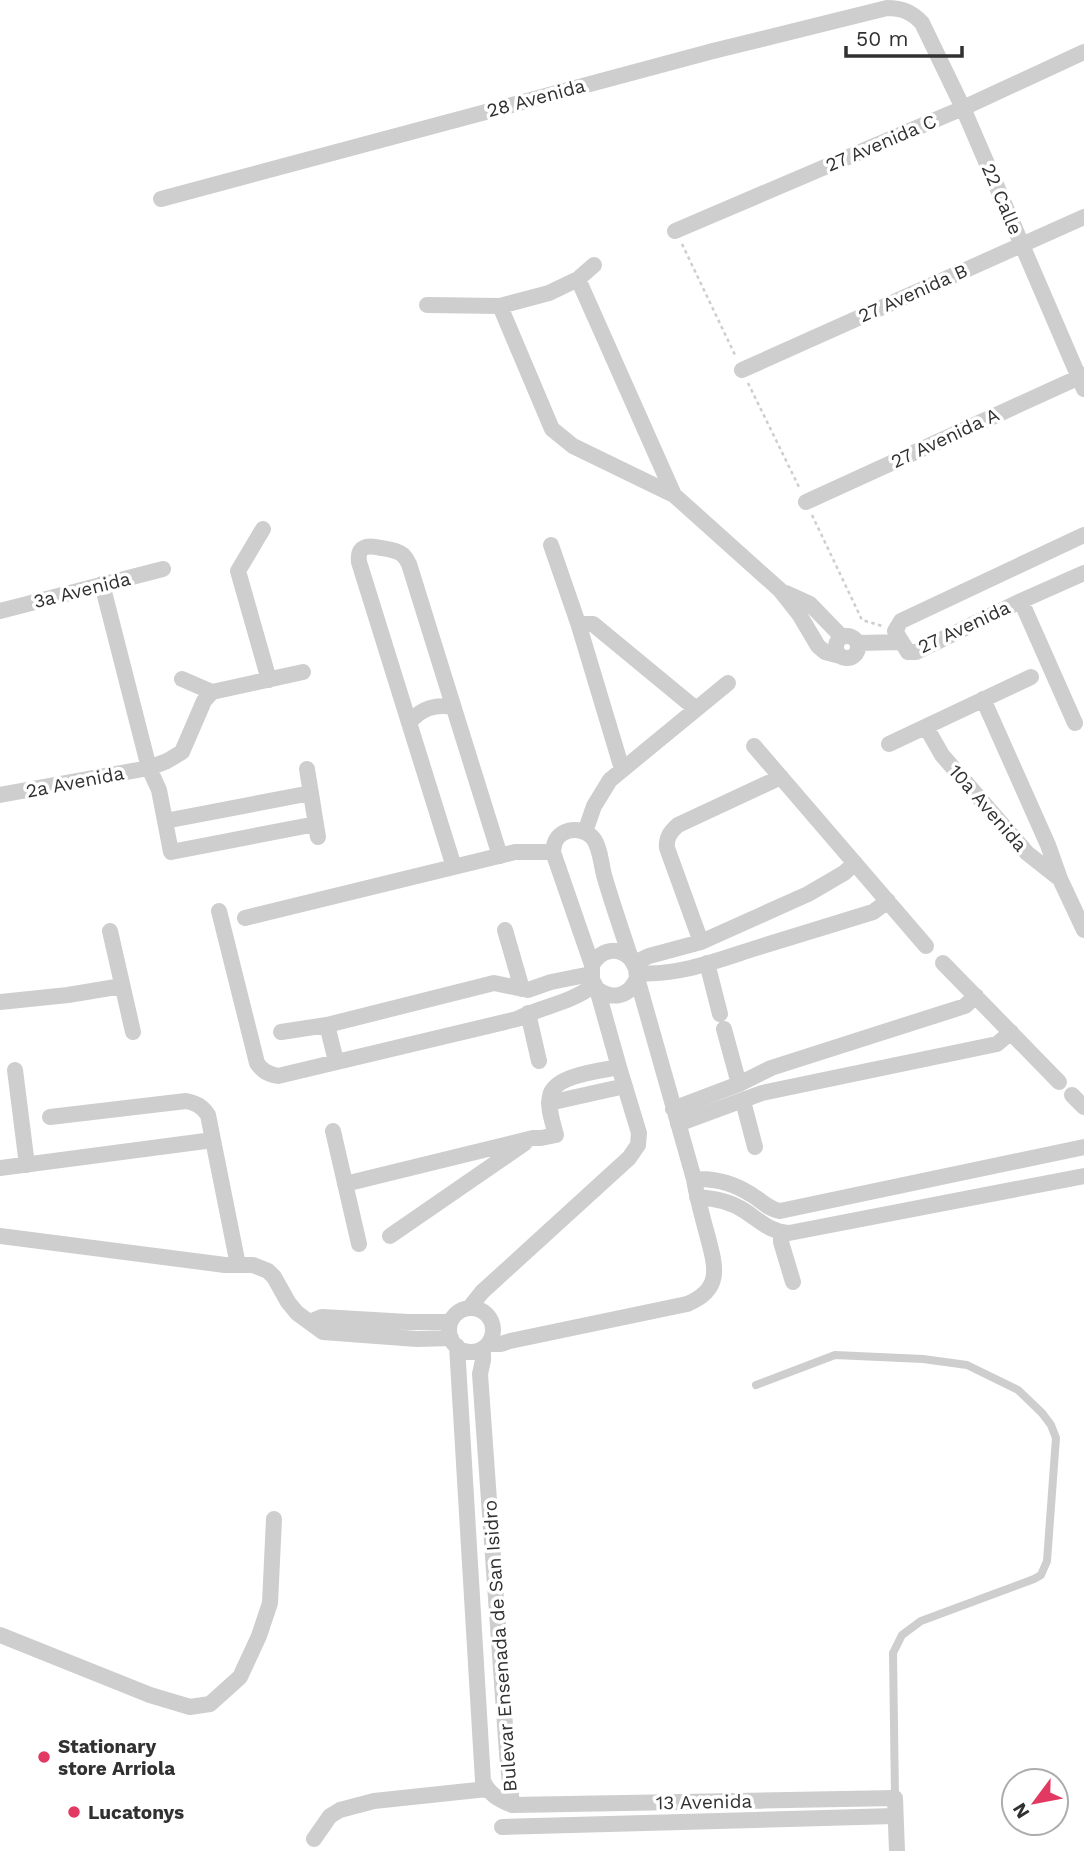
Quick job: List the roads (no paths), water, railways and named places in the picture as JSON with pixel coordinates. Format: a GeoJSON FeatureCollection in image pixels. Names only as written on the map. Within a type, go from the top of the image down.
{"type":"FeatureCollection","features":[{"type":"Feature","properties":{"kind":"street","name":"28 Avenida"},"geometry":{"type":"LineString","coordinates":[[161,199],[726,47],[887,8],[912,14]]}},
{"type":"Feature","properties":{"kind":"street","name":"22 Calle"},"geometry":{"type":"LineString","coordinates":[[912,14],[922,23],[963,108],[1082,380]]}},
{"type":"Feature","properties":{"kind":"street","name":"27 Avenida C"},"geometry":{"type":"LineString","coordinates":[[675,231],[963,108],[1084,52]]}},
{"type":"Feature","properties":{"kind":"street","name":"27 Avenida B"},"geometry":{"type":"LineString","coordinates":[[742,370],[1084,217]]}},
{"type":"Feature","properties":{"kind":"street"},"geometry":{"type":"LineString","coordinates":[[427,305],[500,306],[549,293],[578,279],[594,265]]}},
{"type":"Feature","properties":{"kind":"street"},"geometry":{"type":"LineString","coordinates":[[578,279],[674,495]]}},
{"type":"Feature","properties":{"kind":"street"},"geometry":{"type":"LineString","coordinates":[[500,306],[552,429],[573,446],[674,495],[780,590],[799,614],[818,646],[825,652],[846,658],[854,656],[858,643]]}},
{"type":"Feature","properties":{"kind":"street","name":"27 Avenida A"},"geometry":{"type":"LineString","coordinates":[[806,502],[1082,380]]}},
{"type":"Feature","properties":{"kind":"street"},"geometry":{"type":"LineString","coordinates":[[263,528],[238,570],[269,680]]}},
{"type":"Feature","properties":{"kind":"street","name":"27 Avenida"},"geometry":{"type":"LineString","coordinates":[[1084,536],[901,621],[898,637],[908,652],[916,652],[1084,572]]}},
{"type":"Feature","properties":{"kind":"street"},"geometry":{"type":"LineString","coordinates":[[551,545],[579,626],[622,769]]}},
{"type":"Feature","properties":{"kind":"street"},"geometry":{"type":"LineString","coordinates":[[454,867],[359,562],[359,553],[364,547],[396,551],[407,561],[500,856]]}},
{"type":"Feature","properties":{"kind":"street","name":"3a Avenida"},"geometry":{"type":"LineString","coordinates":[[0,611],[163,569]]}},
{"type":"Feature","properties":{"kind":"street"},"geometry":{"type":"LineString","coordinates":[[102,584],[149,768],[159,790],[170,852],[317,830],[307,769]]}},
{"type":"Feature","properties":{"kind":"street"},"geometry":{"type":"LineString","coordinates":[[780,590],[810,604],[842,637]]}},
{"type":"Feature","properties":{"kind":"street"},"geometry":{"type":"LineString","coordinates":[[1021,601],[1074,723]]}},
{"type":"Feature","properties":{"kind":"street"},"geometry":{"type":"LineString","coordinates":[[579,626],[593,624],[696,709]]}},
{"type":"Feature","properties":{"kind":"street"},"geometry":{"type":"LineString","coordinates":[[840,656],[836,646],[842,637],[849,636],[858,643],[898,637]]}},
{"type":"Feature","properties":{"kind":"street"},"geometry":{"type":"LineString","coordinates":[[182,679],[212,692],[303,672]]}},
{"type":"Feature","properties":{"kind":"street"},"geometry":{"type":"LineString","coordinates":[[889,744],[1031,677]]}},
{"type":"Feature","properties":{"kind":"street"},"geometry":{"type":"LineString","coordinates":[[585,832],[594,806],[610,780],[728,682]]}},
{"type":"Feature","properties":{"kind":"street","name":"2a Avenida"},"geometry":{"type":"LineString","coordinates":[[0,796],[149,768],[167,761],[182,752],[204,701],[212,692]]}},
{"type":"Feature","properties":{"kind":"street","name":"10a Avenida"},"geometry":{"type":"LineString","coordinates":[[983,699],[1084,930]]}},
{"type":"Feature","properties":{"kind":"street"},"geometry":{"type":"LineString","coordinates":[[409,723],[414,716],[429,707],[453,707]]}},
{"type":"Feature","properties":{"kind":"street","name":"10a Avenida"},"geometry":{"type":"LineString","coordinates":[[926,727],[942,755],[1027,853],[1060,879]]}},
{"type":"Feature","properties":{"kind":"street"},"geometry":{"type":"LineString","coordinates":[[754,746],[926,946]]}},
{"type":"Feature","properties":{"kind":"street"},"geometry":{"type":"LineString","coordinates":[[701,942],[667,848],[668,836],[678,825],[781,777]]}},
{"type":"Feature","properties":{"kind":"street"},"geometry":{"type":"LineString","coordinates":[[164,821],[311,793]]}},
{"type":"Feature","properties":{"kind":"street"},"geometry":{"type":"LineString","coordinates":[[0,1237],[253,1265],[268,1271],[274,1277],[288,1302],[310,1322],[322,1317],[408,1322],[452,1336],[466,1352],[687,1304],[702,1297],[712,1283],[715,1265],[696,1197],[694,1179],[635,968],[597,845],[590,835],[578,830],[564,832],[554,843],[553,852],[594,978],[639,1133],[638,1145],[634,1152],[489,1285],[470,1307]]}},
{"type":"Feature","properties":{"kind":"street"},"geometry":{"type":"LineString","coordinates":[[245,918],[514,852],[553,852]]}},
{"type":"Feature","properties":{"kind":"street"},"geometry":{"type":"LineString","coordinates":[[594,978],[607,995],[618,996],[632,988],[635,968],[649,956],[701,942],[807,894],[844,873],[855,863]]}},
{"type":"Feature","properties":{"kind":"street"},"geometry":{"type":"LineString","coordinates":[[219,911],[257,1063],[266,1073],[278,1076],[517,1019],[563,1003],[582,995],[594,978],[602,953],[612,950],[623,952],[635,968],[652,974],[678,971],[873,912],[888,901]]}},
{"type":"Feature","properties":{"kind":"street"},"geometry":{"type":"LineString","coordinates":[[505,930],[522,989]]}},
{"type":"Feature","properties":{"kind":"street"},"geometry":{"type":"LineString","coordinates":[[110,931],[133,1032]]}},
{"type":"Feature","properties":{"kind":"street"},"geometry":{"type":"LineString","coordinates":[[707,963],[739,1084]]}},
{"type":"Feature","properties":{"kind":"street"},"geometry":{"type":"LineString","coordinates":[[943,963],[1059,1082]]}},
{"type":"Feature","properties":{"kind":"street"},"geometry":{"type":"LineString","coordinates":[[281,1032],[327,1025],[494,983],[527,990],[551,982],[594,978]]}},
{"type":"Feature","properties":{"kind":"street"},"geometry":{"type":"LineString","coordinates":[[0,1002],[122,986]]}},
{"type":"Feature","properties":{"kind":"street"},"geometry":{"type":"LineString","coordinates":[[676,1116],[771,1068],[965,1006],[976,996]]}},
{"type":"Feature","properties":{"kind":"street"},"geometry":{"type":"LineString","coordinates":[[528,1013],[539,1061]]}},
{"type":"Feature","properties":{"kind":"street"},"geometry":{"type":"LineString","coordinates":[[327,1025],[336,1061]]}},
{"type":"Feature","properties":{"kind":"street"},"geometry":{"type":"LineString","coordinates":[[676,1116],[743,1101],[762,1093],[997,1044],[1011,1032]]}},
{"type":"Feature","properties":{"kind":"street"},"geometry":{"type":"LineString","coordinates":[[345,1184],[533,1138],[556,1135],[549,1103],[550,1094],[560,1082],[619,1067]]}},
{"type":"Feature","properties":{"kind":"street"},"geometry":{"type":"LineString","coordinates":[[15,1070],[27,1165]]}},
{"type":"Feature","properties":{"kind":"street"},"geometry":{"type":"LineString","coordinates":[[549,1103],[625,1086]]}},
{"type":"Feature","properties":{"kind":"street"},"geometry":{"type":"LineString","coordinates":[[1072,1095],[1084,1107]]}},
{"type":"Feature","properties":{"kind":"street"},"geometry":{"type":"LineString","coordinates":[[50,1116],[186,1101],[204,1108],[208,1115],[238,1265]]}},
{"type":"Feature","properties":{"kind":"street"},"geometry":{"type":"LineString","coordinates":[[743,1101],[755,1147]]}},
{"type":"Feature","properties":{"kind":"street"},"geometry":{"type":"LineString","coordinates":[[333,1130],[359,1244]]}},
{"type":"Feature","properties":{"kind":"street"},"geometry":{"type":"LineString","coordinates":[[390,1236],[533,1138]]}},
{"type":"Feature","properties":{"kind":"street"},"geometry":{"type":"LineString","coordinates":[[0,1168],[213,1140]]}},
{"type":"Feature","properties":{"kind":"street"},"geometry":{"type":"LineString","coordinates":[[694,1179],[732,1185],[753,1195],[771,1209],[780,1211],[1084,1147]]}},
{"type":"Feature","properties":{"kind":"street"},"geometry":{"type":"LineString","coordinates":[[696,1197],[718,1199],[733,1205],[781,1233],[1084,1176]]}},
{"type":"Feature","properties":{"kind":"street"},"geometry":{"type":"LineString","coordinates":[[781,1233],[781,1242],[793,1282]]}},
{"type":"Feature","properties":{"kind":"street"},"geometry":{"type":"LineString","coordinates":[[452,1336],[460,1310],[476,1308],[486,1313],[492,1323],[493,1334],[485,1347]]}},
{"type":"Feature","properties":{"kind":"street","name":"Bulevar Ensenada de San Isidro"},"geometry":{"type":"LineString","coordinates":[[452,1336],[483,1781],[496,1798],[512,1805],[480,1374],[485,1347]]}},
{"type":"Feature","properties":{"kind":"street"},"geometry":{"type":"LineString","coordinates":[[0,1635],[150,1695],[190,1707],[210,1704],[240,1677],[259,1636],[270,1603],[274,1519]]}},
{"type":"Feature","properties":{"kind":"street"},"geometry":{"type":"LineString","coordinates":[[482,1756],[507,1753]]}},
{"type":"Feature","properties":{"kind":"street"},"geometry":{"type":"LineString","coordinates":[[314,1839],[330,1816],[340,1810],[374,1801],[487,1789]]}},
{"type":"Feature","properties":{"kind":"street"},"geometry":{"type":"LineString","coordinates":[[895,1798],[897,1851]]}},
{"type":"Feature","properties":{"kind":"street","name":"13 Avenida"},"geometry":{"type":"LineString","coordinates":[[512,1805],[895,1798]]}},
{"type":"Feature","properties":{"kind":"street"},"geometry":{"type":"LineString","coordinates":[[502,1827],[895,1816]]}},
{"type":"Feature","properties":{"kind":"lane"},"geometry":{"type":"LineString","coordinates":[[756,1385],[835,1355],[923,1359],[967,1365],[1018,1390],[1042,1413],[1056,1438],[1047,1561],[1041,1574],[1034,1580],[921,1621],[902,1635],[893,1653],[895,1798]]}},
{"type":"Feature","properties":{"kind":"place","name":"Stationary store Arriola"},"geometry":{"type":"Point","coordinates":[44,1757]}},
{"type":"Feature","properties":{"kind":"place","name":"Lucatonys"},"geometry":{"type":"Point","coordinates":[74,1812]}}]}
